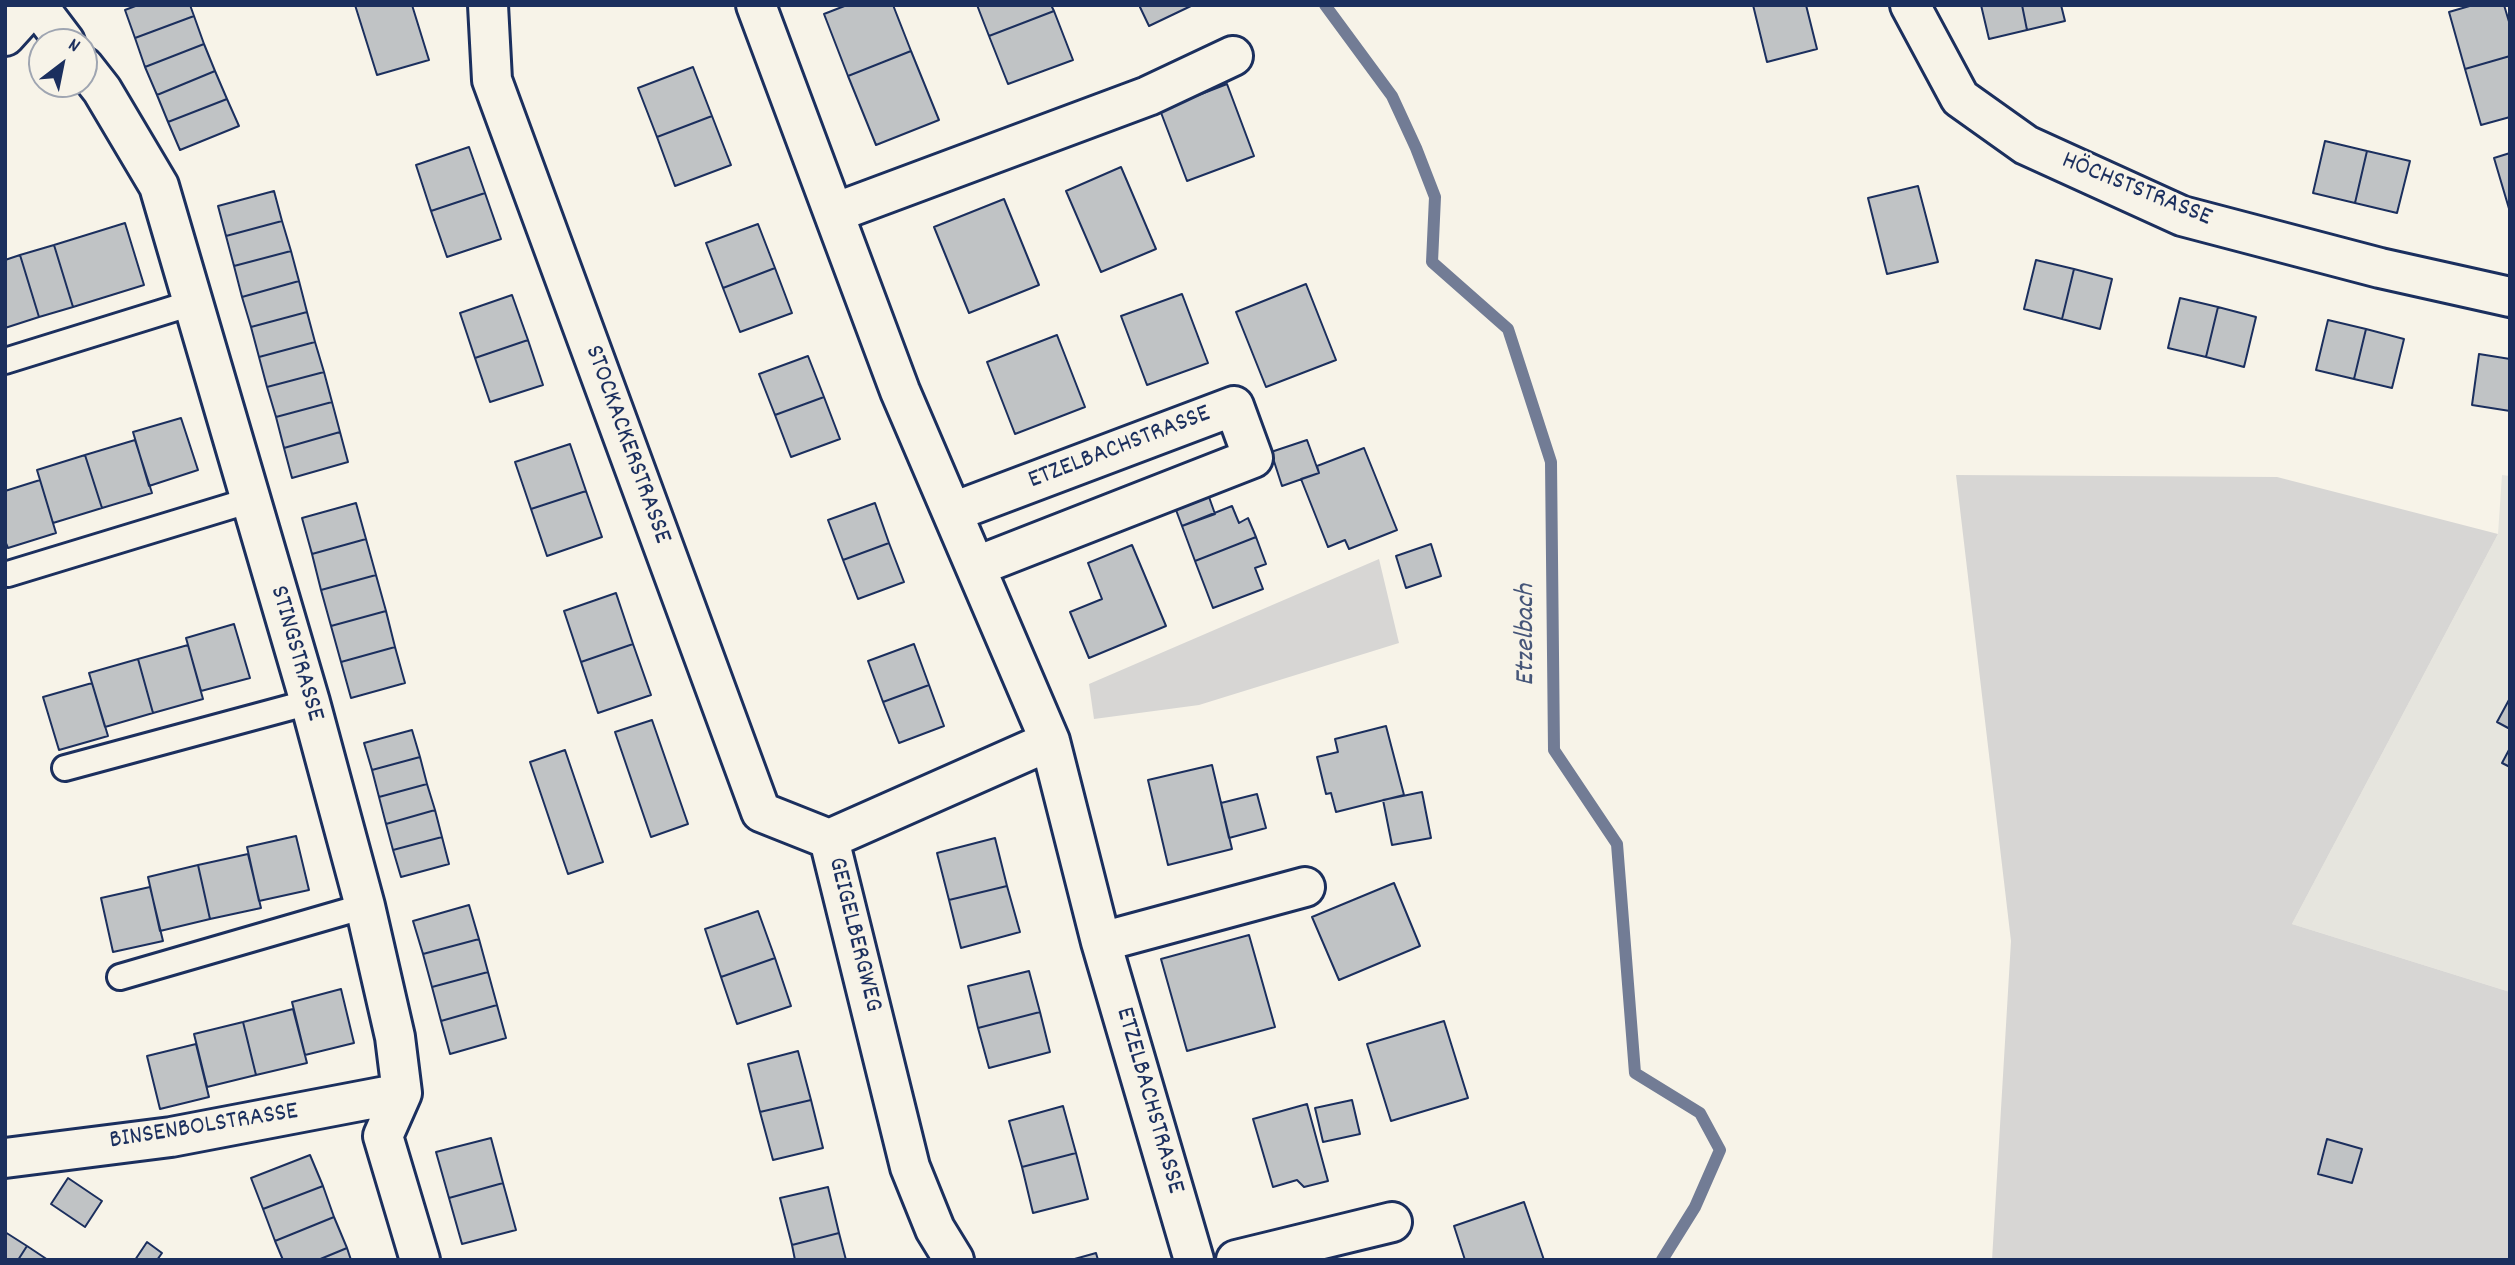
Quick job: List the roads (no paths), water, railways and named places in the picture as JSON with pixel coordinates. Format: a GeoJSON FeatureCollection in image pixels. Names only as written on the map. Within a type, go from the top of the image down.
{"type":"FeatureCollection","features":[{"type":"Feature","properties":{"kind":"street"},"geometry":{"type":"LineString","coordinates":[[5,36],[35,5],[54,28]]}},
{"type":"Feature","properties":{"kind":"street","name":"STOCKACKERSTRASSE"},"geometry":{"type":"LineString","coordinates":[[488,5],[492,80],[761,812],[829,839]]}},
{"type":"Feature","properties":{"kind":"street","name":"ETZELBACHSTRASSE"},"geometry":{"type":"LineString","coordinates":[[757,5],[900,391],[1050,741],[1101,942],[1194,1260]]}},
{"type":"Feature","properties":{"kind":"street","name":"HÖCHSTSTRASSE"},"geometry":{"type":"LineString","coordinates":[[1910,5],[1960,98],[2026,145],[2182,216],[2380,268],[2510,297]]}},
{"type":"Feature","properties":{"kind":"street"},"geometry":{"type":"LineString","coordinates":[[834,213],[1148,96],[1233,56]]}},
{"type":"Feature","properties":{"kind":"street","name":"STINGSTRASSE"},"geometry":{"type":"LineString","coordinates":[[98,85],[159,186],[310,702],[365,906],[395,1037],[401,1093],[383,1136],[420,1260]]}},
{"type":"Feature","properties":{"kind":"street","name":"ETZELBACHSTRASSE"},"geometry":{"type":"LineString","coordinates":[[953,512],[1234,406],[1253,457],[977,566]]}},
{"type":"Feature","properties":{"kind":"street","name":"GEIGELBERGWEG"},"geometry":{"type":"LineString","coordinates":[[954,1260],[935,1229],[910,1167],[829,839],[1050,741]]}},
{"type":"Feature","properties":{"kind":"street"},"geometry":{"type":"LineString","coordinates":[[1101,942],[1305,887]]}},
{"type":"Feature","properties":{"kind":"street","name":"BINSENBOLSTRASSE"},"geometry":{"type":"LineString","coordinates":[[5,1158],[171,1137],[401,1093]]}},
{"type":"Feature","properties":{"kind":"street"},"geometry":{"type":"LineString","coordinates":[[1236,1260],[1392,1222]]}},
{"type":"Feature","properties":{"kind":"lane"},"geometry":{"type":"LineString","coordinates":[[5,361],[192,303]]}},
{"type":"Feature","properties":{"kind":"lane"},"geometry":{"type":"LineString","coordinates":[[8,574],[251,500]]}},
{"type":"Feature","properties":{"kind":"lane"},"geometry":{"type":"LineString","coordinates":[[65,768],[310,702]]}},
{"type":"Feature","properties":{"kind":"lane"},"geometry":{"type":"LineString","coordinates":[[120,977],[365,906]]}},
{"type":"Feature","properties":{"kind":"waterway","name":"Etzelbach"},"geometry":{"type":"LineString","coordinates":[[1325,5],[1392,96],[1416,148],[1435,197],[1432,262],[1508,329],[1551,462],[1554,750],[1617,844],[1635,1073],[1700,1113],[1720,1150],[1695,1207],[1662,1260]]}}]}
